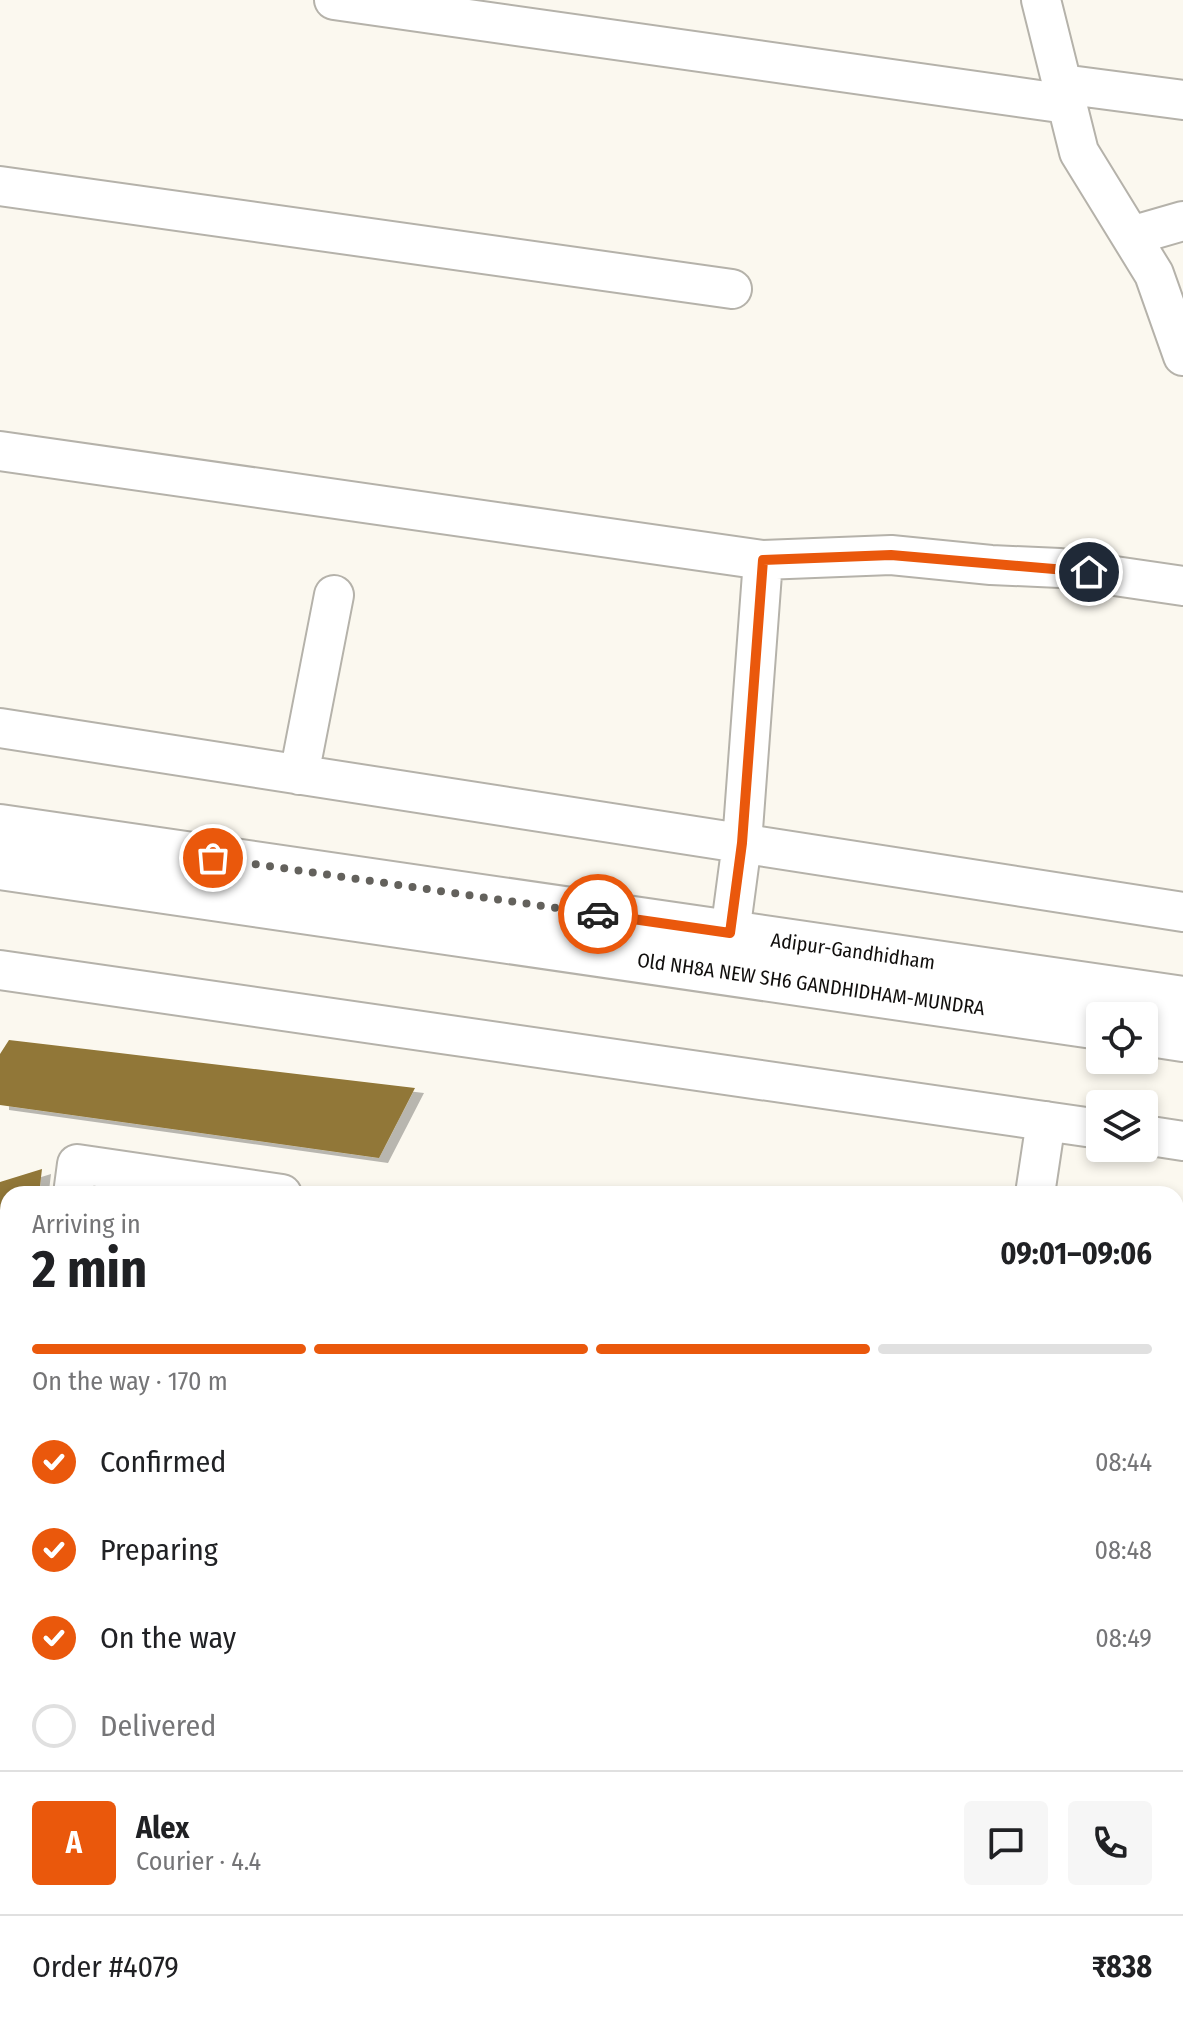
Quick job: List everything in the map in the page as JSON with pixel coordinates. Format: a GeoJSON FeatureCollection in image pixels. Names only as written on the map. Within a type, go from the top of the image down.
{"type":"FeatureCollection","features":[{"type":"Feature","properties":{"kind":"main road","name":"Adipur-Gandhidham"},"geometry":{"type":"LineString","coordinates":[[0,827],[1183,999]]}},
{"type":"Feature","properties":{"kind":"main road","name":"Old NH8A NEW SH6 GANDHIDHAM-MUNDRA"},"geometry":{"type":"LineString","coordinates":[[0,867],[1086,1025]]}},
{"type":"Feature","properties":{"kind":"main road"},"geometry":{"type":"LineString","coordinates":[[1158,1035],[1183,1039]]}},
{"type":"Feature","properties":{"kind":"street"},"geometry":{"type":"LineString","coordinates":[[334,0],[1064,94],[1183,100]]}},
{"type":"Feature","properties":{"kind":"street"},"geometry":{"type":"LineString","coordinates":[[1041,0],[1079,152],[1154,274],[1183,356]]}},
{"type":"Feature","properties":{"kind":"street"},"geometry":{"type":"LineString","coordinates":[[0,186],[732,289]]}},
{"type":"Feature","properties":{"kind":"street"},"geometry":{"type":"LineString","coordinates":[[1131,236],[1183,221]]}},
{"type":"Feature","properties":{"kind":"street"},"geometry":{"type":"LineString","coordinates":[[0,451],[763,560],[891,555],[1060,568],[1183,586]]}},
{"type":"Feature","properties":{"kind":"street"},"geometry":{"type":"LineString","coordinates":[[730,933],[742,843],[763,560]]}},
{"type":"Feature","properties":{"kind":"street"},"geometry":{"type":"LineString","coordinates":[[299,775],[334,595]]}},
{"type":"Feature","properties":{"kind":"street"},"geometry":{"type":"LineString","coordinates":[[0,728],[1183,912]]}},
{"type":"Feature","properties":{"kind":"street"},"geometry":{"type":"LineString","coordinates":[[0,970],[1086,1127]]}},
{"type":"Feature","properties":{"kind":"street"},"geometry":{"type":"LineString","coordinates":[[1036,1186],[1046,1121]]}},
{"type":"Feature","properties":{"kind":"street"},"geometry":{"type":"LineString","coordinates":[[1158,1137],[1183,1141]]}},
{"type":"Feature","properties":{"kind":"street"},"geometry":{"type":"LineString","coordinates":[[74,1186],[77,1164],[227,1186]]}},
{"type":"Feature","properties":{"kind":"building"},"geometry":{"type":"Polygon","coordinates":[[[9,1040],[415,1088],[379,1158],[0,1105],[0,1054],[9,1040]]]}},
{"type":"Feature","properties":{"kind":"building"},"geometry":{"type":"Polygon","coordinates":[[[42,1169],[40,1186],[0,1186],[0,1182],[42,1169]]]}},
{"type":"Feature","properties":{"kind":"way so far"},"geometry":{"type":"LineString","coordinates":[[213,858],[598,914]]}},
{"type":"Feature","properties":{"kind":"route"},"geometry":{"type":"LineString","coordinates":[[598,914],[730,933],[742,843],[763,560],[891,555],[1089,572]]}}]}
